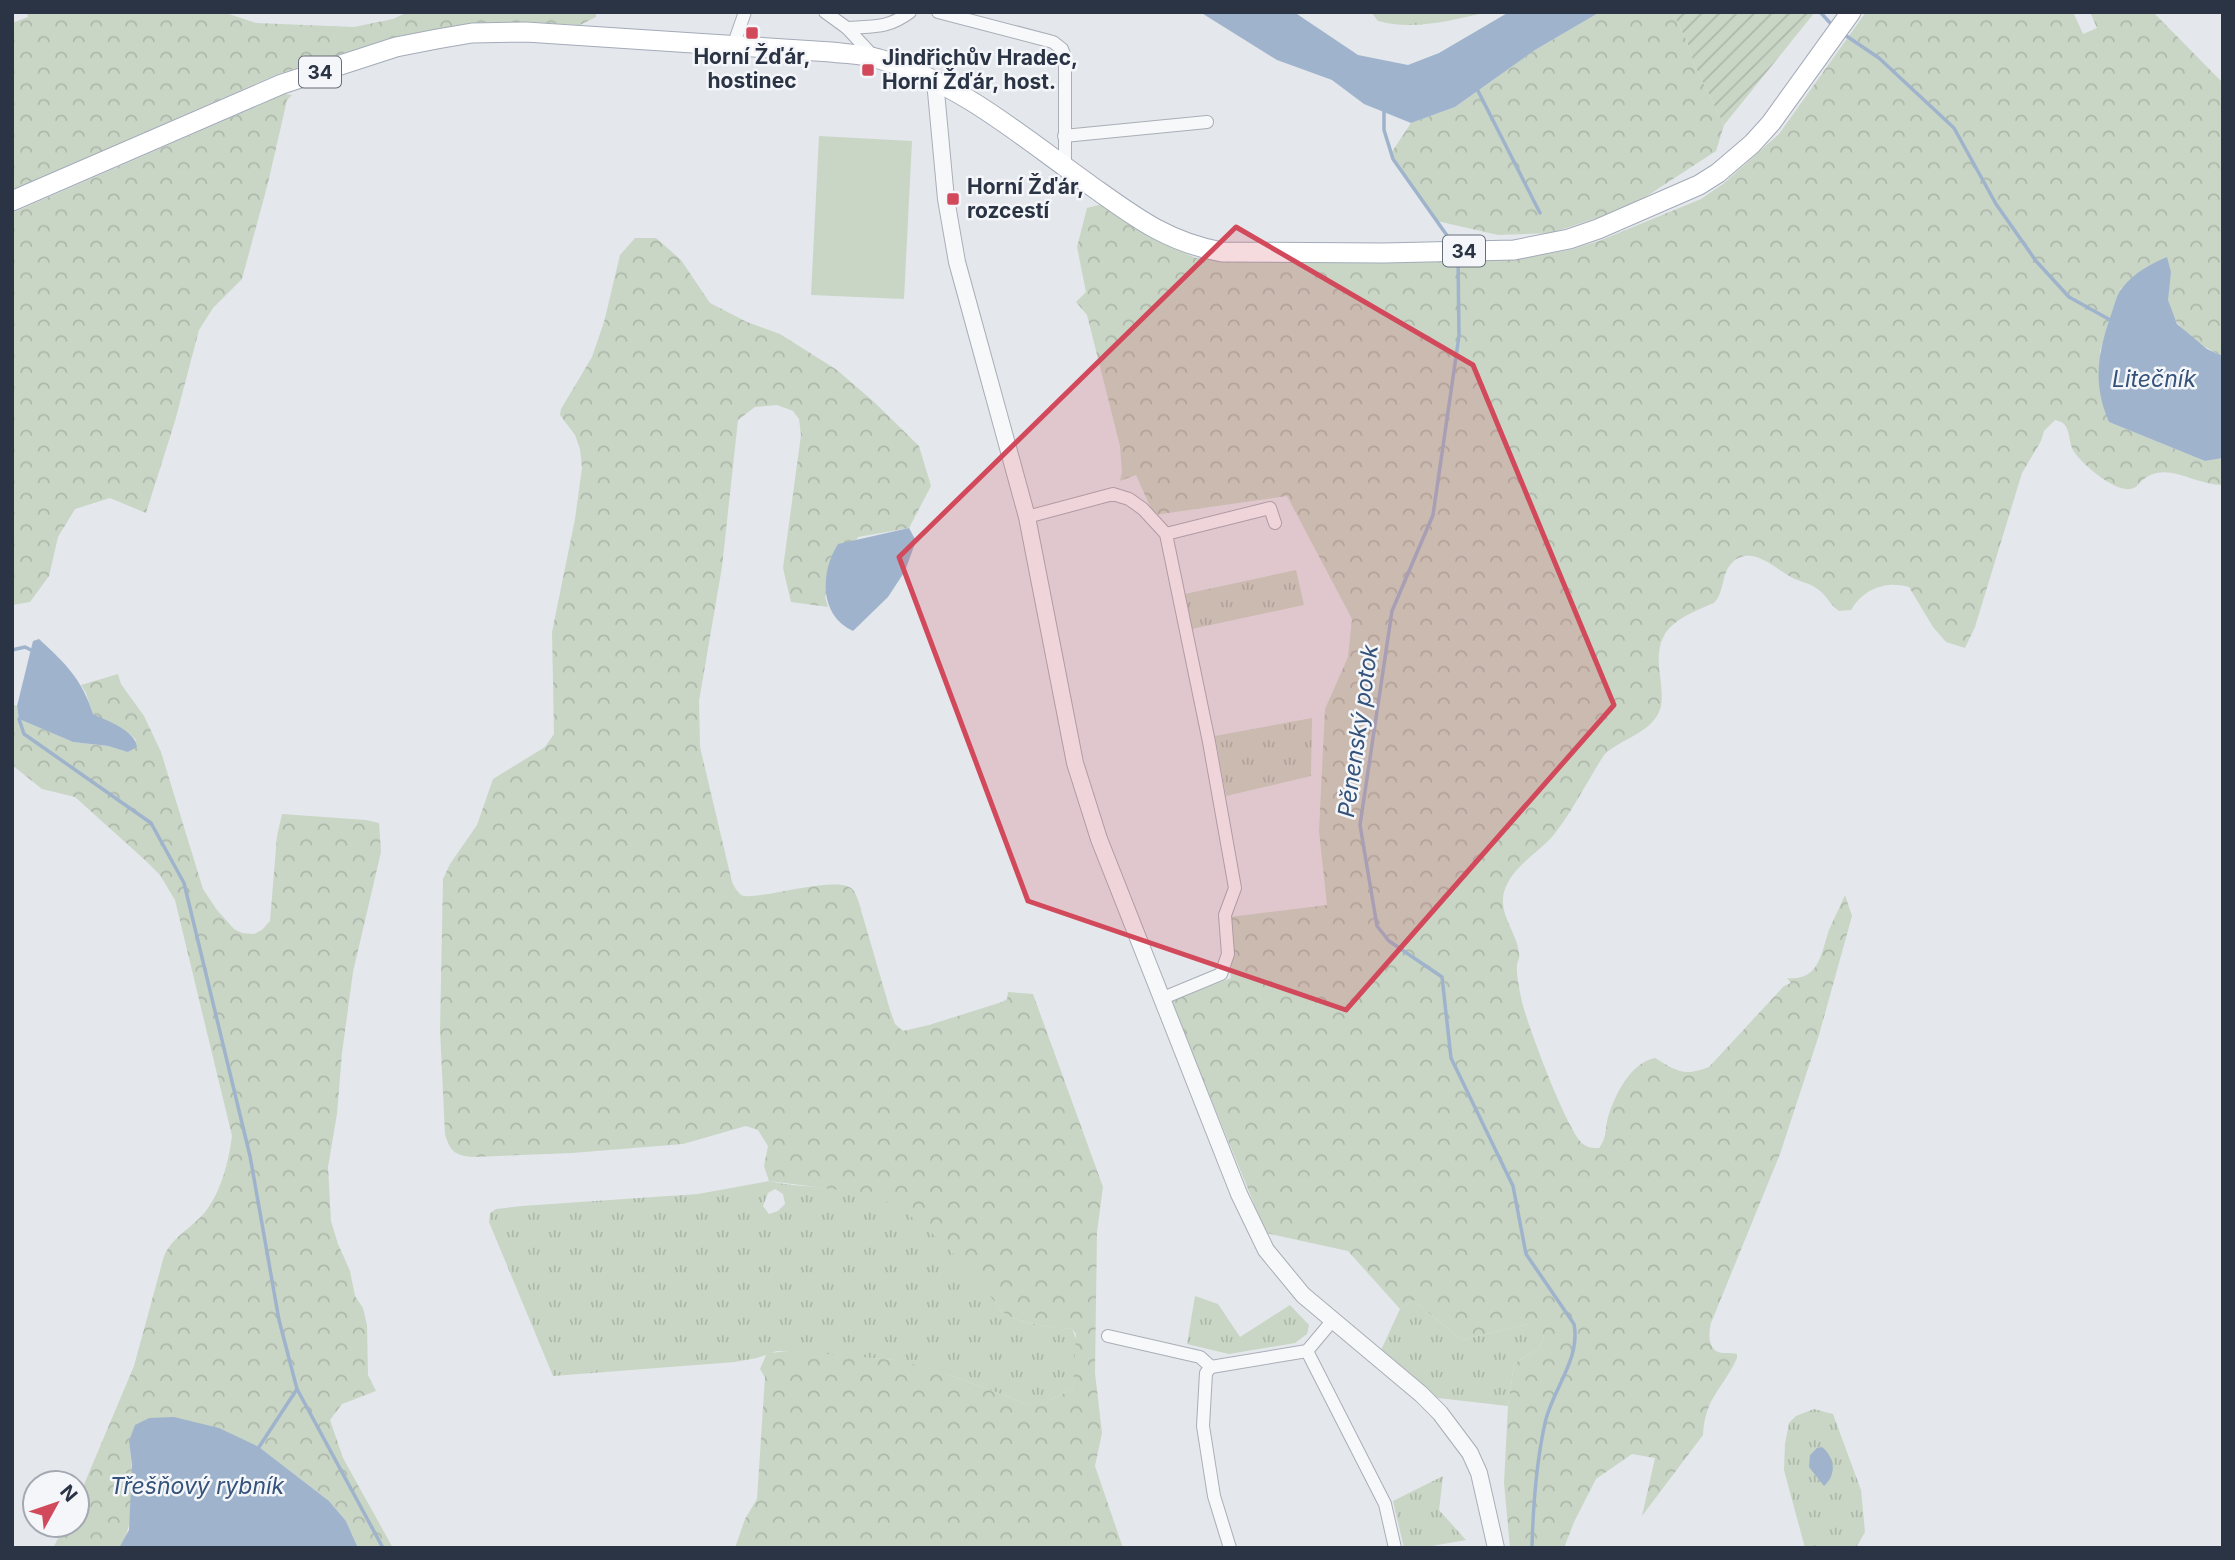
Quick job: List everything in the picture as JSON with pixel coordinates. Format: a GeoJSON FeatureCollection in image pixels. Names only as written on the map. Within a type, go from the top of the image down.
{"type":"FeatureCollection","features":[{"type":"Feature","properties":{"kind":"main road","name":"34"},"geometry":{"type":"LineString","coordinates":[[12,201],[282,84],[396,47],[472,33],[526,32],[874,57],[917,72],[971,100],[1162,234],[1196,247],[1222,252],[1384,253],[1514,250],[1548,244],[1598,229],[1660,204],[1718,173],[1752,144],[1771,123],[1851,12]]}},
{"type":"Feature","properties":{"kind":"street"},"geometry":{"type":"LineString","coordinates":[[733,46],[745,12]]}},
{"type":"Feature","properties":{"kind":"street"},"geometry":{"type":"LineString","coordinates":[[825,12],[847,28],[874,57]]}},
{"type":"Feature","properties":{"kind":"street"},"geometry":{"type":"LineString","coordinates":[[847,28],[885,27],[910,12]]}},
{"type":"Feature","properties":{"kind":"street"},"geometry":{"type":"LineString","coordinates":[[938,12],[1053,42],[1062,49],[1065,57],[1065,167]]}},
{"type":"Feature","properties":{"kind":"street"},"geometry":{"type":"LineString","coordinates":[[935,81],[946,199],[957,262],[1027,517],[1075,762],[1099,839],[1239,1194],[1266,1250],[1303,1295],[1440,1413],[1470,1453],[1479,1473],[1496,1548]]}},
{"type":"Feature","properties":{"kind":"street"},"geometry":{"type":"LineString","coordinates":[[1065,136],[1208,122]]}},
{"type":"Feature","properties":{"kind":"street"},"geometry":{"type":"LineString","coordinates":[[1027,517],[1113,494],[1129,499],[1143,509],[1166,534],[1209,742],[1235,888],[1225,915],[1228,954],[1221,974],[1163,998]]}},
{"type":"Feature","properties":{"kind":"street"},"geometry":{"type":"LineString","coordinates":[[1166,534],[1270,508],[1275,523]]}},
{"type":"Feature","properties":{"kind":"street"},"geometry":{"type":"LineString","coordinates":[[1230,1548],[1214,1496],[1203,1426],[1206,1373],[1211,1367],[1307,1351],[1333,1320]]}},
{"type":"Feature","properties":{"kind":"street"},"geometry":{"type":"LineString","coordinates":[[1108,1336],[1200,1357],[1211,1367]]}},
{"type":"Feature","properties":{"kind":"street"},"geometry":{"type":"LineString","coordinates":[[1307,1351],[1385,1504],[1395,1548]]}},
{"type":"Feature","properties":{"kind":"highlighted area"},"geometry":{"type":"Polygon","coordinates":[[[1236,227],[1473,365],[1614,705],[1346,1010],[1028,901],[899,557],[1236,227]]]}},
{"type":"Feature","properties":{"kind":"green space"},"geometry":{"type":"Polygon","coordinates":[[[27,12],[223,12],[256,23],[354,27],[393,19],[408,12],[596,12],[596,17],[580,25],[471,23],[394,37],[278,74],[12,190],[12,23],[28,17],[27,12]]]}},
{"type":"Feature","properties":{"kind":"green space"},"geometry":{"type":"Polygon","coordinates":[[[1371,12],[1487,12],[1433,23],[1405,25],[1378,21],[1371,12]]]}},
{"type":"Feature","properties":{"kind":"green space"},"geometry":{"type":"Polygon","coordinates":[[[1600,12],[1672,12],[1724,125],[1716,151],[1630,207],[1551,233],[1498,235],[1437,221],[1391,153],[1411,123],[1455,107],[1535,50],[1600,12]]]}},
{"type":"Feature","properties":{"kind":"green space"},"geometry":{"type":"Polygon","coordinates":[[[1672,12],[1815,12],[1724,125],[1672,12]]]}},
{"type":"Feature","properties":{"kind":"green space"},"geometry":{"type":"Polygon","coordinates":[[[1866,12],[2078,12],[2074,14],[2083,34],[2097,28],[2090,12],[2153,12],[2223,83],[2223,356],[2196,341],[2174,318],[2168,299],[2171,272],[2121,288],[2100,351],[2109,422],[2205,461],[2223,458],[2223,485],[2166,472],[2146,478],[2136,487],[2120,488],[2104,480],[2082,461],[2073,450],[2067,428],[2055,420],[2044,431],[2022,473],[1975,627],[1965,648],[1946,642],[1933,627],[1909,587],[1892,585],[1876,588],[1862,597],[1851,610],[1839,611],[1813,586],[1794,579],[1762,560],[1747,556],[1739,558],[1729,567],[1714,603],[1678,620],[1670,627],[1660,646],[1662,694],[1659,712],[1654,720],[1604,755],[1556,832],[1513,874],[1504,892],[1506,916],[1518,946],[1518,979],[1522,1002],[1558,1100],[1583,1144],[1599,1148],[1615,1099],[1638,1066],[1655,1058],[1686,1072],[1709,1067],[1784,986],[1791,983],[1787,978],[1798,978],[1813,970],[1845,895],[1852,916],[1819,1035],[1780,1154],[1711,1323],[1710,1343],[1714,1350],[1737,1354],[1737,1358],[1707,1411],[1703,1435],[1642,1516],[1655,1458],[1632,1454],[1596,1479],[1564,1548],[1510,1548],[1504,1483],[1508,1406],[1514,1364],[1539,1348],[1544,1338],[1539,1329],[1527,1324],[1462,1340],[1413,1300],[1400,1309],[1348,1251],[1266,1233],[1171,1001],[1231,978],[1221,918],[1327,905],[1319,831],[1325,709],[1348,657],[1352,619],[1287,496],[1154,515],[1136,475],[1120,481],[1120,446],[1087,315],[1076,302],[1086,292],[1077,247],[1087,208],[1103,204],[1164,244],[1196,258],[1281,261],[1512,260],[1569,250],[1599,241],[1701,199],[1723,184],[1779,134],[1866,12]]]}},
{"type":"Feature","properties":{"kind":"green space"},"geometry":{"type":"Polygon","coordinates":[[[285,94],[292,95],[287,100],[242,279],[213,308],[199,330],[175,421],[146,513],[110,498],[75,509],[58,537],[49,576],[30,602],[12,605],[12,213],[285,94]]]}},
{"type":"Feature","properties":{"kind":"green space"},"geometry":{"type":"Polygon","coordinates":[[[819,136],[912,141],[904,299],[811,295],[819,136]]]}},
{"type":"Feature","properties":{"kind":"green space"},"geometry":{"type":"Polygon","coordinates":[[[635,238],[656,238],[681,260],[710,303],[747,322],[780,334],[837,370],[919,446],[931,486],[909,528],[858,537],[825,597],[828,607],[791,602],[783,568],[801,435],[799,419],[793,411],[777,405],[755,407],[738,420],[722,567],[699,701],[700,747],[732,882],[737,891],[748,896],[812,886],[842,885],[851,888],[859,903],[895,1024],[903,1031],[1002,1002],[1007,999],[1008,992],[1033,994],[1103,1187],[1097,1232],[1095,1373],[1102,1433],[1095,1466],[1123,1548],[735,1548],[745,1519],[757,1499],[765,1377],[760,1369],[767,1353],[794,1351],[894,1360],[922,1366],[1030,1405],[1040,1405],[1073,1389],[1076,1334],[1072,1329],[1027,1322],[1003,1312],[944,1244],[892,1204],[871,1194],[769,1181],[764,1166],[768,1146],[758,1130],[746,1126],[683,1144],[572,1153],[474,1157],[458,1154],[447,1140],[440,1030],[443,879],[477,825],[493,779],[545,747],[554,734],[552,632],[575,519],[582,468],[575,435],[560,415],[592,357],[604,322],[620,255],[635,238]]]}},
{"type":"Feature","properties":{"kind":"green space"},"geometry":{"type":"Polygon","coordinates":[[[1296,570],[1304,605],[1192,629],[1185,594],[1296,570]]]}},
{"type":"Feature","properties":{"kind":"green space"},"geometry":{"type":"Polygon","coordinates":[[[118,674],[121,684],[144,716],[161,752],[203,889],[217,910],[234,929],[242,933],[254,934],[270,921],[277,836],[282,814],[379,823],[381,852],[353,972],[337,1114],[328,1167],[331,1221],[350,1271],[355,1296],[363,1308],[367,1325],[368,1375],[376,1391],[342,1404],[330,1420],[343,1458],[393,1548],[358,1548],[346,1521],[329,1501],[259,1447],[129,1441],[132,1466],[131,1512],[125,1538],[119,1548],[53,1548],[58,1539],[91,1539],[91,1469],[134,1366],[164,1256],[173,1242],[203,1215],[213,1200],[224,1174],[232,1136],[175,900],[160,875],[75,797],[42,789],[12,765],[12,704],[17,706],[19,719],[73,742],[108,746],[129,752],[136,740],[93,714],[81,685],[118,674]]]}},
{"type":"Feature","properties":{"kind":"green space"},"geometry":{"type":"Polygon","coordinates":[[[1312,718],[1311,776],[1226,796],[1215,736],[1312,718]]]}},
{"type":"Feature","properties":{"kind":"green space"},"geometry":{"type":"Polygon","coordinates":[[[769,1181],[858,1191],[891,1201],[945,1243],[1003,1312],[1027,1322],[1072,1329],[1077,1341],[1073,1389],[1040,1405],[1030,1405],[952,1376],[894,1360],[777,1351],[735,1362],[553,1376],[489,1222],[490,1213],[496,1209],[522,1206],[698,1194],[769,1181]],[[775,1189],[768,1193],[763,1206],[769,1214],[778,1211],[785,1204],[783,1194],[775,1189]]]}},
{"type":"Feature","properties":{"kind":"green space"},"geometry":{"type":"Polygon","coordinates":[[[1195,1296],[1218,1304],[1240,1337],[1290,1305],[1309,1325],[1307,1334],[1295,1343],[1229,1354],[1187,1344],[1195,1296]]]}},
{"type":"Feature","properties":{"kind":"green space"},"geometry":{"type":"Polygon","coordinates":[[[1413,1300],[1462,1340],[1527,1324],[1539,1328],[1544,1338],[1539,1348],[1514,1364],[1508,1406],[1429,1395],[1381,1350],[1400,1309],[1413,1300]]]}},
{"type":"Feature","properties":{"kind":"green space"},"geometry":{"type":"Polygon","coordinates":[[[1814,1409],[1833,1414],[1861,1490],[1865,1532],[1856,1548],[1805,1548],[1784,1470],[1785,1444],[1789,1423],[1796,1416],[1814,1409]]]}},
{"type":"Feature","properties":{"kind":"green space"},"geometry":{"type":"Polygon","coordinates":[[[1443,1476],[1439,1510],[1466,1540],[1404,1548],[1393,1501],[1443,1476]]]}},
{"type":"Feature","properties":{"kind":"water"},"geometry":{"type":"Polygon","coordinates":[[[1200,12],[1294,12],[1358,55],[1408,65],[1439,53],[1509,12],[1600,12],[1535,50],[1455,107],[1411,123],[1364,104],[1332,80],[1277,60],[1200,12]]]}},
{"type":"Feature","properties":{"kind":"water","name":"Litečník"},"geometry":{"type":"Polygon","coordinates":[[[2167,257],[2171,272],[2168,300],[2177,324],[2207,349],[2223,356],[2223,458],[2205,461],[2109,422],[2100,394],[2100,354],[2118,295],[2137,273],[2167,257]]]}},
{"type":"Feature","properties":{"kind":"water"},"geometry":{"type":"Polygon","coordinates":[[[909,528],[916,541],[905,571],[888,597],[853,631],[834,615],[829,604],[826,580],[832,555],[838,544],[909,528]]]}},
{"type":"Feature","properties":{"kind":"water"},"geometry":{"type":"Polygon","coordinates":[[[39,639],[72,672],[84,691],[93,714],[126,731],[137,747],[128,752],[108,746],[73,742],[19,719],[17,706],[33,641],[39,639]]]}},
{"type":"Feature","properties":{"kind":"water","name":"Třešňový rybník"},"geometry":{"type":"Polygon","coordinates":[[[174,1417],[219,1428],[259,1447],[329,1501],[346,1521],[358,1548],[119,1548],[129,1530],[132,1465],[129,1441],[135,1425],[149,1418],[174,1417]]]}},
{"type":"Feature","properties":{"kind":"water"},"geometry":{"type":"Polygon","coordinates":[[[1822,1447],[1830,1456],[1833,1466],[1831,1476],[1824,1486],[1809,1467],[1810,1455],[1822,1447]]]}},
{"type":"Feature","properties":{"kind":"waterway"},"geometry":{"type":"LineString","coordinates":[[1820,12],[1833,26]]}},
{"type":"Feature","properties":{"kind":"waterway"},"geometry":{"type":"LineString","coordinates":[[1842,33],[1879,58],[1954,128],[1996,204],[2036,261],[2069,297],[2112,321]]}},
{"type":"Feature","properties":{"kind":"waterway"},"geometry":{"type":"LineString","coordinates":[[1476,87],[1540,213]]}},
{"type":"Feature","properties":{"kind":"waterway","name":"Pěnenský potok"},"geometry":{"type":"LineString","coordinates":[[1384,108],[1384,130],[1393,159],[1453,244]]}},
{"type":"Feature","properties":{"kind":"waterway","name":"Pěnenský potok"},"geometry":{"type":"LineString","coordinates":[[1458,257],[1459,336],[1433,515],[1392,611],[1360,825],[1377,926],[1389,941],[1442,977],[1451,1058],[1513,1186],[1526,1254],[1574,1324],[1575,1337],[1570,1362],[1549,1411],[1542,1438],[1532,1548]]}},
{"type":"Feature","properties":{"kind":"waterway"},"geometry":{"type":"LineString","coordinates":[[12,650],[25,647],[33,651]]}},
{"type":"Feature","properties":{"kind":"waterway"},"geometry":{"type":"LineString","coordinates":[[22,716],[19,719],[24,734],[151,823],[184,883],[250,1156],[279,1320],[297,1389],[383,1548]]}},
{"type":"Feature","properties":{"kind":"waterway"},"geometry":{"type":"LineString","coordinates":[[259,1447],[297,1389]]}},
{"type":"Feature","properties":{"kind":"place","name":"Horní Žďár, hostinec"},"geometry":{"type":"Point","coordinates":[752,33]}},
{"type":"Feature","properties":{"kind":"place","name":"Jindřichův Hradec, Horní Žďár, host."},"geometry":{"type":"Point","coordinates":[868,70]}},
{"type":"Feature","properties":{"kind":"place","name":"Horní Žďár, rozcestí"},"geometry":{"type":"Point","coordinates":[953,199]}}]}
